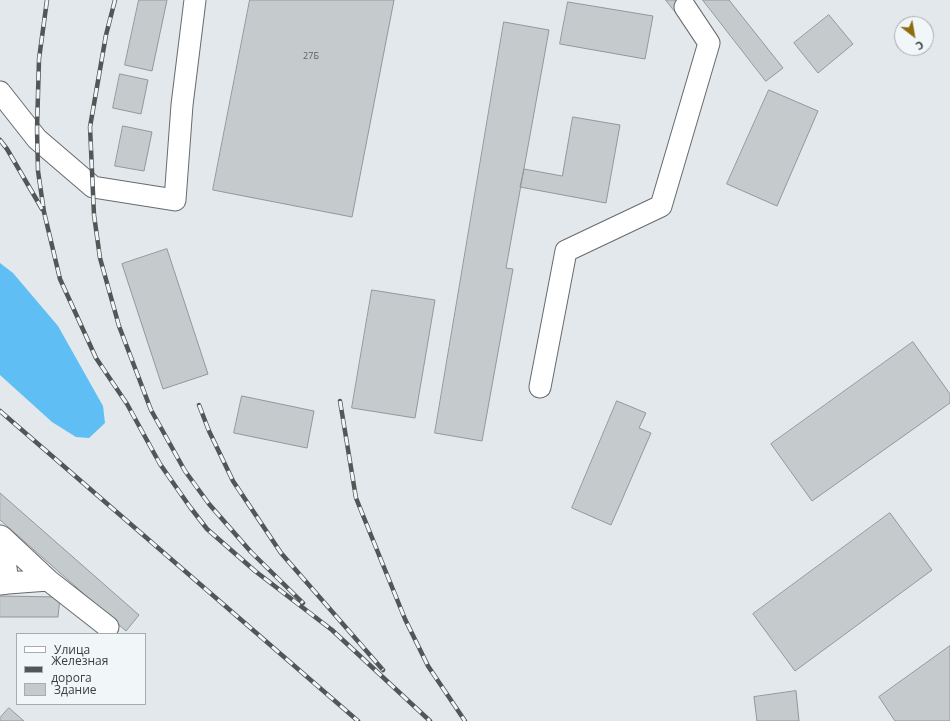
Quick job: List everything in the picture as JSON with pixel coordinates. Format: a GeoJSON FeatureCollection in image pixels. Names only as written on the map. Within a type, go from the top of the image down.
{"type":"FeatureCollection","features":[{"type":"Feature","properties":{"kind":"lane"},"geometry":{"type":"LineString","coordinates":[[0,92],[37,139],[93,187],[175,200],[182,105],[195,0]]}},
{"type":"Feature","properties":{"kind":"lane"},"geometry":{"type":"LineString","coordinates":[[540,387],[566,251],[660,206],[709,44],[685,7]]}},
{"type":"Feature","properties":{"kind":"lane"},"geometry":{"type":"LineString","coordinates":[[1,537],[4,584],[48,580]]}},
{"type":"Feature","properties":{"kind":"lane"},"geometry":{"type":"LineString","coordinates":[[1,537],[48,580],[108,627]]}},
{"type":"Feature","properties":{"kind":"shaded area"},"geometry":{"type":"Polygon","coordinates":[[[0,263],[13,273],[58,326],[103,406],[105,423],[89,438],[76,437],[52,422],[0,375],[0,263]]]}},
{"type":"Feature","properties":{"kind":"building"},"geometry":{"type":"Polygon","coordinates":[[[139,0],[167,0],[152,71],[125,65],[139,0]]]}},
{"type":"Feature","properties":{"kind":"building"},"geometry":{"type":"Polygon","coordinates":[[[250,0],[394,0],[352,217],[213,190],[250,0]]]}},
{"type":"Feature","properties":{"kind":"building"},"geometry":{"type":"Polygon","coordinates":[[[666,0],[693,0],[677,14],[666,0]]]}},
{"type":"Feature","properties":{"kind":"building"},"geometry":{"type":"Polygon","coordinates":[[[703,0],[729,0],[783,68],[766,81],[703,0]]]}},
{"type":"Feature","properties":{"kind":"building"},"geometry":{"type":"Polygon","coordinates":[[[568,2],[653,16],[645,59],[560,44],[568,2]]]}},
{"type":"Feature","properties":{"kind":"building"},"geometry":{"type":"Polygon","coordinates":[[[829,15],[853,44],[818,73],[794,43],[829,15]]]}},
{"type":"Feature","properties":{"kind":"building"},"geometry":{"type":"Polygon","coordinates":[[[504,22],[549,30],[506,268],[513,269],[482,441],[435,433],[504,22]]]}},
{"type":"Feature","properties":{"kind":"building"},"geometry":{"type":"Polygon","coordinates":[[[120,74],[148,80],[141,114],[113,108],[120,74]]]}},
{"type":"Feature","properties":{"kind":"building"},"geometry":{"type":"Polygon","coordinates":[[[769,90],[818,111],[777,206],[727,184],[769,90]]]}},
{"type":"Feature","properties":{"kind":"building"},"geometry":{"type":"Polygon","coordinates":[[[573,117],[620,125],[606,203],[520,187],[524,169],[562,176],[573,117]]]}},
{"type":"Feature","properties":{"kind":"building"},"geometry":{"type":"Polygon","coordinates":[[[123,126],[152,132],[144,171],[115,166],[123,126]]]}},
{"type":"Feature","properties":{"kind":"building"},"geometry":{"type":"Polygon","coordinates":[[[167,249],[208,374],[163,389],[122,264],[167,249]]]}},
{"type":"Feature","properties":{"kind":"building"},"geometry":{"type":"Polygon","coordinates":[[[372,290],[435,300],[415,418],[352,408],[372,290]]]}},
{"type":"Feature","properties":{"kind":"building"},"geometry":{"type":"Polygon","coordinates":[[[913,342],[950,394],[950,403],[812,501],[771,444],[913,342]]]}},
{"type":"Feature","properties":{"kind":"building"},"geometry":{"type":"Polygon","coordinates":[[[242,396],[314,411],[307,448],[234,433],[242,396]]]}},
{"type":"Feature","properties":{"kind":"building"},"geometry":{"type":"Polygon","coordinates":[[[617,401],[646,413],[639,428],[651,433],[611,525],[572,508],[617,401]]]}},
{"type":"Feature","properties":{"kind":"building"},"geometry":{"type":"Polygon","coordinates":[[[0,493],[139,615],[126,631],[0,520],[0,493]]]}},
{"type":"Feature","properties":{"kind":"building"},"geometry":{"type":"Polygon","coordinates":[[[890,513],[932,570],[795,671],[753,614],[890,513]]]}},
{"type":"Feature","properties":{"kind":"building"},"geometry":{"type":"Polygon","coordinates":[[[0,596],[60,597],[58,617],[0,617],[0,596]]]}},
{"type":"Feature","properties":{"kind":"building"},"geometry":{"type":"Polygon","coordinates":[[[950,646],[950,721],[895,721],[879,697],[950,646]]]}},
{"type":"Feature","properties":{"kind":"building"},"geometry":{"type":"Polygon","coordinates":[[[796,691],[799,721],[757,721],[754,697],[796,691]]]}},
{"type":"Feature","properties":{"kind":"building"},"geometry":{"type":"Polygon","coordinates":[[[9,708],[24,721],[0,721],[0,718],[9,708]]]}},
{"type":"Feature","properties":{"kind":"railway"},"geometry":{"type":"LineString","coordinates":[[47,0],[39,59],[37,129],[38,171],[44,212],[60,279],[96,358],[127,404],[160,464],[207,529],[255,571],[332,630],[430,721]]}},
{"type":"Feature","properties":{"kind":"railway"},"geometry":{"type":"LineString","coordinates":[[115,0],[106,35],[90,127],[94,215],[100,258],[119,326],[151,410],[185,471],[209,504],[251,552],[303,603]]}},
{"type":"Feature","properties":{"kind":"railway"},"geometry":{"type":"LineString","coordinates":[[0,140],[7,149],[42,209]]}},
{"type":"Feature","properties":{"kind":"railway"},"geometry":{"type":"LineString","coordinates":[[340,401],[356,498],[405,619],[428,666],[465,721]]}},
{"type":"Feature","properties":{"kind":"railway"},"geometry":{"type":"LineString","coordinates":[[199,405],[209,431],[233,481],[281,553],[383,670]]}},
{"type":"Feature","properties":{"kind":"railway"},"geometry":{"type":"LineString","coordinates":[[0,411],[358,721]]}}]}
